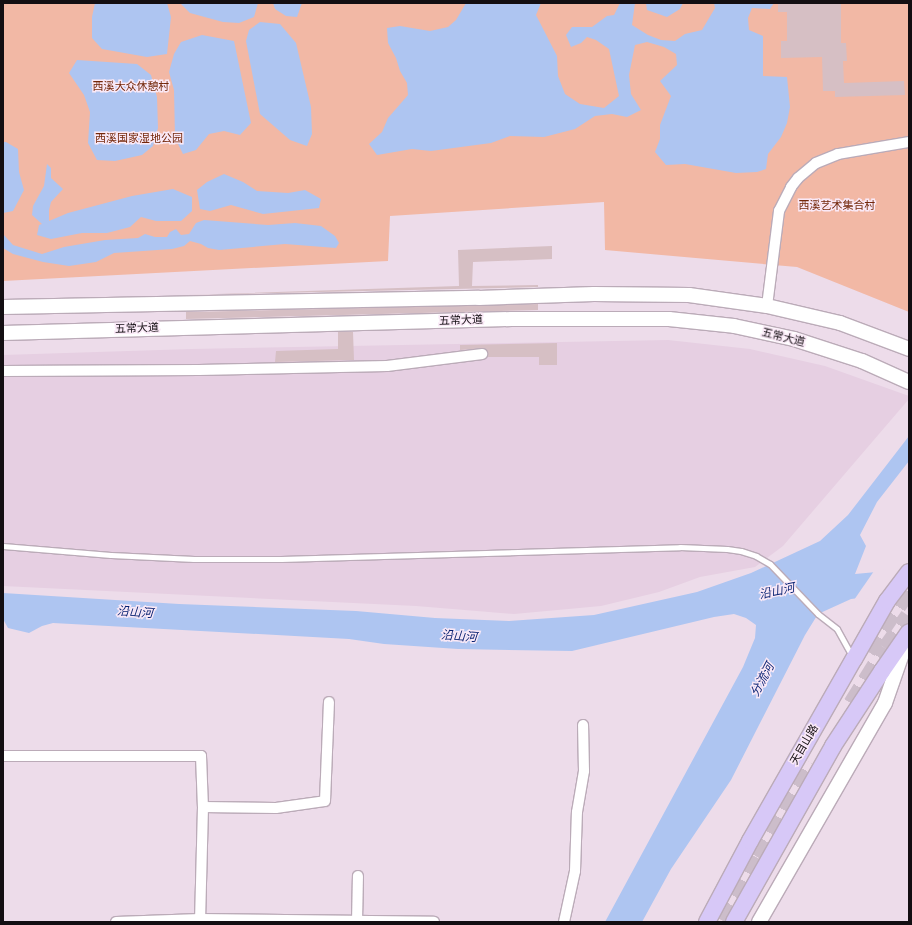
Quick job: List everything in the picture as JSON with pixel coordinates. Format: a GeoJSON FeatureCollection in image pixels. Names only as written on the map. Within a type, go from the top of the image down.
{"type":"FeatureCollection","features":[{"type":"Feature","properties":{"kind":"main road","name":"五常大道"},"geometry":{"type":"LineString","coordinates":[[3,307],[479,298],[594,294],[689,295],[767,306],[840,323],[909,349]]}},
{"type":"Feature","properties":{"kind":"main road","name":"五常大道"},"geometry":{"type":"LineString","coordinates":[[3,333],[512,319],[669,319],[734,326],[794,339],[862,361],[909,382]]}},
{"type":"Feature","properties":{"kind":"main road","name":"天目山路"},"geometry":{"type":"LineString","coordinates":[[707,922],[750,841],[887,601],[909,572]]}},
{"type":"Feature","properties":{"kind":"main road"},"geometry":{"type":"LineString","coordinates":[[734,922],[833,746],[882,670],[909,634]]}},
{"type":"Feature","properties":{"kind":"main road"},"geometry":{"type":"LineString","coordinates":[[759,922],[885,703],[909,634]]}},
{"type":"Feature","properties":{"kind":"street"},"geometry":{"type":"LineString","coordinates":[[767,306],[779,212],[791,187],[798,178],[816,163],[838,154],[909,142]]}},
{"type":"Feature","properties":{"kind":"street"},"geometry":{"type":"LineString","coordinates":[[3,371],[207,370],[387,366],[482,354]]}},
{"type":"Feature","properties":{"kind":"street"},"geometry":{"type":"LineString","coordinates":[[203,807],[276,808],[326,801],[329,702]]}},
{"type":"Feature","properties":{"kind":"street"},"geometry":{"type":"LineString","coordinates":[[564,922],[575,871],[576,812],[584,771],[583,726]]}},
{"type":"Feature","properties":{"kind":"street"},"geometry":{"type":"LineString","coordinates":[[3,756],[201,756],[203,807],[200,920]]}},
{"type":"Feature","properties":{"kind":"street"},"geometry":{"type":"LineString","coordinates":[[357,922],[358,876]]}},
{"type":"Feature","properties":{"kind":"street"},"geometry":{"type":"LineString","coordinates":[[116,922],[200,920],[434,922]]}},
{"type":"Feature","properties":{"kind":"lane"},"geometry":{"type":"LineString","coordinates":[[3,546],[111,555],[194,559],[281,559],[680,547],[741,551],[756,556],[770,564],[818,614],[836,629],[854,659]]}},
{"type":"Feature","properties":{"kind":"shaded area"},"geometry":{"type":"Polygon","coordinates":[[[668,340],[750,349],[825,366],[909,396],[909,399],[783,546],[755,567],[700,577],[659,592],[601,606],[514,614],[416,606],[3,586],[3,355],[191,349],[668,340]]]}},
{"type":"Feature","properties":{"kind":"green space","name":"西溪国家湿地公园"},"geometry":{"type":"Polygon","coordinates":[[[3,3],[909,3],[909,312],[797,267],[605,250],[604,202],[390,216],[388,261],[3,281],[3,3]]]}},
{"type":"Feature","properties":{"kind":"water"},"geometry":{"type":"Polygon","coordinates":[[[95,3],[167,3],[171,17],[167,54],[147,57],[102,49],[92,38],[92,17],[95,3]]]}},
{"type":"Feature","properties":{"kind":"water"},"geometry":{"type":"Polygon","coordinates":[[[258,3],[254,17],[239,23],[223,22],[190,13],[181,4],[258,3]]]}},
{"type":"Feature","properties":{"kind":"water"},"geometry":{"type":"Polygon","coordinates":[[[273,3],[302,3],[297,17],[286,16],[275,9],[273,3]]]}},
{"type":"Feature","properties":{"kind":"water"},"geometry":{"type":"Polygon","coordinates":[[[466,3],[541,3],[536,15],[557,56],[558,76],[565,94],[580,104],[604,108],[619,96],[609,49],[596,40],[587,37],[581,43],[571,47],[566,35],[572,27],[592,27],[607,16],[614,15],[620,3],[635,3],[632,25],[648,35],[661,40],[675,41],[685,34],[702,30],[715,8],[714,3],[774,3],[770,9],[752,8],[748,18],[749,30],[763,36],[763,76],[787,77],[790,107],[787,123],[781,137],[768,154],[766,169],[757,172],[736,173],[685,164],[666,165],[655,152],[660,139],[660,125],[671,96],[660,81],[677,65],[676,54],[664,47],[647,42],[635,45],[629,75],[631,94],[641,110],[627,117],[612,114],[595,116],[575,129],[544,137],[510,136],[491,143],[431,151],[412,149],[377,155],[369,144],[382,132],[388,118],[408,95],[407,83],[388,43],[387,28],[400,26],[430,31],[448,27],[456,20],[466,3]]]}},
{"type":"Feature","properties":{"kind":"water"},"geometry":{"type":"Polygon","coordinates":[[[646,3],[683,3],[680,9],[667,17],[647,10],[646,3]]]}},
{"type":"Feature","properties":{"kind":"water"},"geometry":{"type":"Polygon","coordinates":[[[260,22],[280,24],[296,43],[311,107],[312,134],[307,146],[290,140],[260,114],[246,41],[249,30],[260,22]]]}},
{"type":"Feature","properties":{"kind":"water"},"geometry":{"type":"Polygon","coordinates":[[[202,35],[234,41],[251,123],[240,135],[224,131],[209,134],[196,150],[183,154],[175,138],[174,90],[169,72],[174,54],[181,42],[202,35]]]}},
{"type":"Feature","properties":{"kind":"water"},"geometry":{"type":"Polygon","coordinates":[[[77,60],[137,64],[151,75],[157,97],[158,128],[153,146],[142,155],[115,161],[97,160],[88,143],[90,112],[84,95],[69,73],[77,60]]]}},
{"type":"Feature","properties":{"kind":"water"},"geometry":{"type":"Polygon","coordinates":[[[3,142],[6,142],[18,149],[19,172],[24,190],[13,211],[3,213],[3,142]]]}},
{"type":"Feature","properties":{"kind":"water"},"geometry":{"type":"Polygon","coordinates":[[[47,164],[51,168],[51,178],[63,189],[51,202],[49,221],[68,213],[132,196],[173,189],[192,197],[192,211],[181,221],[156,221],[141,217],[130,227],[107,233],[82,233],[51,239],[37,235],[39,225],[42,224],[32,215],[33,206],[44,186],[47,164]]]}},
{"type":"Feature","properties":{"kind":"water"},"geometry":{"type":"Polygon","coordinates":[[[224,174],[243,182],[257,191],[288,193],[305,190],[321,199],[319,208],[263,214],[231,205],[210,211],[200,209],[197,190],[207,182],[224,174]]]}},
{"type":"Feature","properties":{"kind":"water"},"geometry":{"type":"Polygon","coordinates":[[[204,220],[268,225],[295,223],[321,226],[335,236],[339,243],[336,248],[285,244],[219,250],[208,248],[190,241],[184,246],[172,249],[114,253],[96,262],[69,266],[43,262],[13,254],[3,248],[3,234],[13,245],[42,254],[64,247],[105,240],[138,238],[145,234],[155,237],[167,237],[170,232],[176,229],[181,235],[189,234],[196,223],[204,220]]]}},
{"type":"Feature","properties":{"kind":"water"},"geometry":{"type":"Polygon","coordinates":[[[909,436],[909,461],[877,502],[860,535],[866,546],[855,574],[909,569],[909,592],[851,599],[818,614],[805,635],[731,780],[671,869],[642,922],[605,922],[743,667],[755,638],[756,625],[746,618],[734,614],[714,617],[572,651],[458,649],[384,644],[349,639],[53,623],[42,626],[29,633],[8,628],[3,619],[3,593],[179,604],[356,611],[435,618],[509,621],[594,615],[697,592],[751,573],[820,541],[848,515],[909,436]]]}},
{"type":"Feature","properties":{"kind":"pier"},"geometry":{"type":"Polygon","coordinates":[[[909,567],[909,594],[854,600],[874,571],[909,567]]]}},
{"type":"Feature","properties":{"kind":"building"},"geometry":{"type":"Polygon","coordinates":[[[778,3],[841,3],[841,43],[846,43],[847,61],[843,61],[844,83],[904,81],[905,95],[835,97],[835,91],[823,91],[822,57],[781,58],[781,41],[787,41],[787,12],[778,12],[778,3]]]}},
{"type":"Feature","properties":{"kind":"building"},"geometry":{"type":"Polygon","coordinates":[[[552,246],[552,259],[473,262],[472,286],[538,285],[538,287],[186,295],[459,286],[458,250],[552,246]]]}},
{"type":"Feature","properties":{"kind":"building"},"geometry":{"type":"Polygon","coordinates":[[[538,304],[538,310],[186,319],[186,312],[538,304]]]}},
{"type":"Feature","properties":{"kind":"building"},"geometry":{"type":"Polygon","coordinates":[[[338,332],[353,332],[354,360],[275,362],[276,351],[338,349],[338,332]]]}},
{"type":"Feature","properties":{"kind":"building"},"geometry":{"type":"Polygon","coordinates":[[[557,343],[557,365],[539,365],[539,357],[487,357],[488,353],[484,348],[460,350],[460,345],[557,343]]]}},
{"type":"Feature","properties":{"kind":"tunnel"},"geometry":{"type":"LineString","coordinates":[[867,651],[909,589]]}},
{"type":"Feature","properties":{"kind":"tunnel"},"geometry":{"type":"LineString","coordinates":[[852,704],[886,649],[909,616]]}},
{"type":"Feature","properties":{"kind":"tunnel"},"geometry":{"type":"LineString","coordinates":[[725,922],[759,858],[814,765]]}},
{"type":"Feature","properties":{"kind":"park label","name":"西溪大众休憩村"},"geometry":{"type":"Point","coordinates":[131,87]}},
{"type":"Feature","properties":{"kind":"park label","name":"西溪艺术集合村"},"geometry":{"type":"Point","coordinates":[837,206]}},
{"type":"Feature","properties":{"kind":"water label","name":"沿山河"},"geometry":{"type":"Point","coordinates":[777,592]}},
{"type":"Feature","properties":{"kind":"water label","name":"沿山河"},"geometry":{"type":"Point","coordinates":[135,613]}},
{"type":"Feature","properties":{"kind":"water label","name":"沿山河"},"geometry":{"type":"Point","coordinates":[459,637]}},
{"type":"Feature","properties":{"kind":"water label","name":"分流河"},"geometry":{"type":"Point","coordinates":[763,680]}}]}
